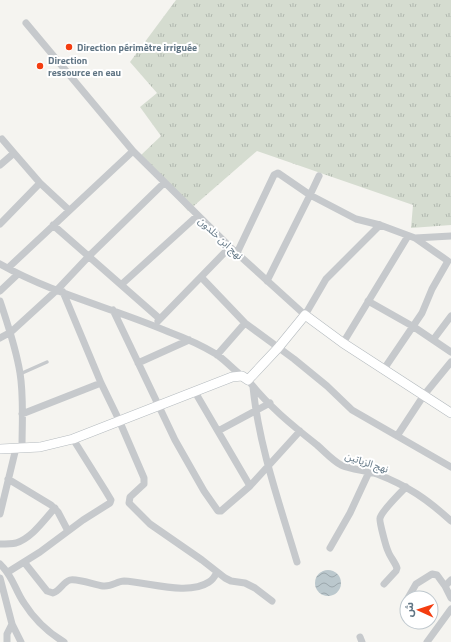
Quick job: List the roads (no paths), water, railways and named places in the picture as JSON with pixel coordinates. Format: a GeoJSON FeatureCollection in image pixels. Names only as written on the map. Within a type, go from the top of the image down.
{"type":"FeatureCollection","features":[{"type":"Feature","properties":{"kind":"street","name":"نهج ابن خلدون"},"geometry":{"type":"LineString","coordinates":[[26,23],[133,151],[197,216],[267,281],[305,315],[343,343],[451,413]]}},
{"type":"Feature","properties":{"kind":"street"},"geometry":{"type":"LineString","coordinates":[[2,139],[40,182],[69,210]]}},
{"type":"Feature","properties":{"kind":"street"},"geometry":{"type":"LineString","coordinates":[[8,268],[133,151]]}},
{"type":"Feature","properties":{"kind":"street"},"geometry":{"type":"LineString","coordinates":[[0,165],[14,153]]}},
{"type":"Feature","properties":{"kind":"street"},"geometry":{"type":"LineString","coordinates":[[238,253],[274,175],[278,173],[310,195],[356,218],[415,238],[450,262],[432,289],[422,313],[414,327],[384,369]]}},
{"type":"Feature","properties":{"kind":"street"},"geometry":{"type":"LineString","coordinates":[[267,281],[319,176]]}},
{"type":"Feature","properties":{"kind":"street"},"geometry":{"type":"LineString","coordinates":[[0,224],[40,182]]}},
{"type":"Feature","properties":{"kind":"street"},"geometry":{"type":"LineString","coordinates":[[0,338],[11,332],[60,291],[89,256],[164,183]]}},
{"type":"Feature","properties":{"kind":"street"},"geometry":{"type":"LineString","coordinates":[[122,284],[197,216]]}},
{"type":"Feature","properties":{"kind":"street"},"geometry":{"type":"LineString","coordinates":[[53,225],[122,284],[160,319]]}},
{"type":"Feature","properties":{"kind":"street"},"geometry":{"type":"LineString","coordinates":[[248,381],[305,315],[326,279],[380,225]]}},
{"type":"Feature","properties":{"kind":"street"},"geometry":{"type":"LineString","coordinates":[[343,343],[408,236]]}},
{"type":"Feature","properties":{"kind":"street"},"geometry":{"type":"LineString","coordinates":[[415,238],[451,236]]}},
{"type":"Feature","properties":{"kind":"street"},"geometry":{"type":"LineString","coordinates":[[154,325],[230,247]]}},
{"type":"Feature","properties":{"kind":"street","name":"نهج الزياتين"},"geometry":{"type":"LineString","coordinates":[[0,264],[18,274],[60,291],[154,325],[189,340],[217,355],[248,381],[270,404],[300,431],[342,465],[369,472],[406,486],[427,499],[451,522]]}},
{"type":"Feature","properties":{"kind":"street"},"geometry":{"type":"LineString","coordinates":[[0,291],[18,274]]}},
{"type":"Feature","properties":{"kind":"street"},"geometry":{"type":"LineString","coordinates":[[201,277],[245,323],[294,359],[322,382],[352,410],[450,465]]}},
{"type":"Feature","properties":{"kind":"street"},"geometry":{"type":"LineString","coordinates":[[60,291],[144,478],[144,484],[130,497],[129,503],[150,524],[217,572],[231,581],[255,588],[272,601]]}},
{"type":"Feature","properties":{"kind":"street"},"geometry":{"type":"LineString","coordinates":[[0,301],[11,332],[20,374],[22,414],[19,448],[8,479],[0,514]]}},
{"type":"Feature","properties":{"kind":"street"},"geometry":{"type":"LineString","coordinates":[[368,301],[414,327],[451,352]]}},
{"type":"Feature","properties":{"kind":"street"},"geometry":{"type":"LineString","coordinates":[[113,310],[175,440],[218,511],[221,511],[250,486],[300,431]]}},
{"type":"Feature","properties":{"kind":"street"},"geometry":{"type":"LineString","coordinates":[[432,340],[451,316]]}},
{"type":"Feature","properties":{"kind":"street"},"geometry":{"type":"LineString","coordinates":[[217,355],[245,323]]}},
{"type":"Feature","properties":{"kind":"street"},"geometry":{"type":"LineString","coordinates":[[138,363],[189,340]]}},
{"type":"Feature","properties":{"kind":"street"},"geometry":{"type":"LineString","coordinates":[[397,436],[424,395],[451,362]]}},
{"type":"Feature","properties":{"kind":"street"},"geometry":{"type":"LineString","coordinates":[[0,449],[51,445],[73,439],[226,379],[248,381]]}},
{"type":"Feature","properties":{"kind":"street"},"geometry":{"type":"LineString","coordinates":[[248,381],[272,480],[297,562]]}},
{"type":"Feature","properties":{"kind":"street"},"geometry":{"type":"LineString","coordinates":[[22,414],[101,383]]}},
{"type":"Feature","properties":{"kind":"street"},"geometry":{"type":"LineString","coordinates":[[195,392],[250,486]]}},
{"type":"Feature","properties":{"kind":"street"},"geometry":{"type":"LineString","coordinates":[[218,431],[270,404]]}},
{"type":"Feature","properties":{"kind":"street"},"geometry":{"type":"LineString","coordinates":[[8,572],[105,507],[111,501],[73,439]]}},
{"type":"Feature","properties":{"kind":"street"},"geometry":{"type":"LineString","coordinates":[[330,548],[350,513],[369,472]]}},
{"type":"Feature","properties":{"kind":"street"},"geometry":{"type":"LineString","coordinates":[[8,479],[44,500],[54,508],[68,531]]}},
{"type":"Feature","properties":{"kind":"street"},"geometry":{"type":"LineString","coordinates":[[384,584],[397,568],[388,552],[380,519],[406,486]]}},
{"type":"Feature","properties":{"kind":"street"},"geometry":{"type":"LineString","coordinates":[[0,544],[15,543],[26,537],[38,527],[54,508]]}},
{"type":"Feature","properties":{"kind":"street"},"geometry":{"type":"LineString","coordinates":[[24,562],[47,591],[53,593],[59,590],[68,581],[73,580],[104,586],[113,585],[122,581],[177,588],[195,587],[209,583],[217,572]]}},
{"type":"Feature","properties":{"kind":"street"},"geometry":{"type":"LineString","coordinates":[[0,564],[8,572],[34,617],[60,641]]}},
{"type":"Feature","properties":{"kind":"street"},"geometry":{"type":"LineString","coordinates":[[412,590],[416,584],[432,574],[437,575],[451,598]]}},
{"type":"Feature","properties":{"kind":"street"},"geometry":{"type":"LineString","coordinates":[[0,578],[12,624],[21,642]]}},
{"type":"Feature","properties":{"kind":"street"},"geometry":{"type":"LineString","coordinates":[[445,586],[451,580]]}},
{"type":"Feature","properties":{"kind":"street"},"geometry":{"type":"LineString","coordinates":[[427,642],[451,609]]}},
{"type":"Feature","properties":{"kind":"street"},"geometry":{"type":"LineString","coordinates":[[6,642],[7,634],[12,624]]}},
{"type":"Feature","properties":{"kind":"lane"},"geometry":{"type":"LineString","coordinates":[[20,374],[47,362]]}},
{"type":"Feature","properties":{"kind":"water"},"geometry":{"type":"Polygon","coordinates":[[[328,570],[337,574],[341,583],[337,592],[328,596],[319,592],[315,583],[319,574],[328,570]]]}},
{"type":"Feature","properties":{"kind":"place","name":"Direction périmètre irriguée"},"geometry":{"type":"Point","coordinates":[69,47]}},
{"type":"Feature","properties":{"kind":"place","name":"Direction ressource en eau"},"geometry":{"type":"Point","coordinates":[40,66]}}]}
